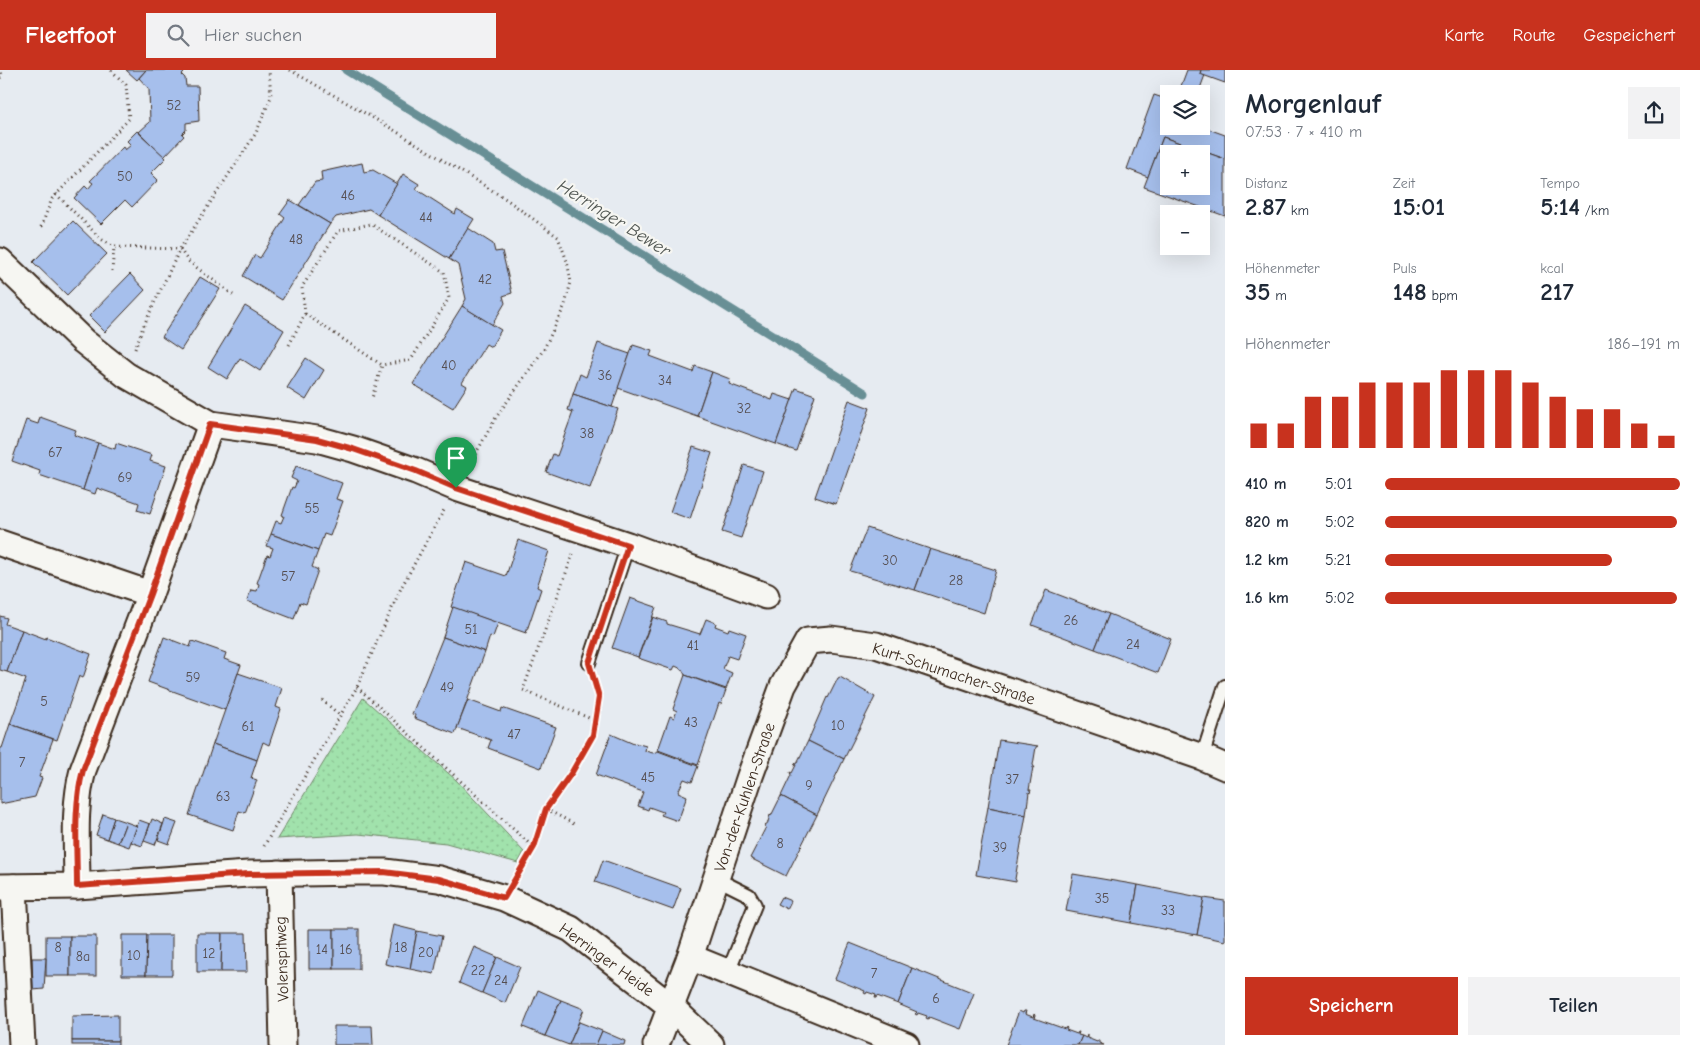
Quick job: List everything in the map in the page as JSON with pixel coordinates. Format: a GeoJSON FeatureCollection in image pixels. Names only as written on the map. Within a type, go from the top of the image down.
{"type":"FeatureCollection","features":[{"type":"Feature","properties":{"kind":"street"},"geometry":{"type":"LineString","coordinates":[[0,262],[83,341],[126,374],[210,424],[317,439],[353,449],[416,471],[456,488],[628,545],[766,596]]}},
{"type":"Feature","properties":{"kind":"street"},"geometry":{"type":"LineString","coordinates":[[77,886],[76,813],[78,790],[83,770],[150,594],[210,424]]}},
{"type":"Feature","properties":{"kind":"street"},"geometry":{"type":"LineString","coordinates":[[0,543],[150,594]]}},
{"type":"Feature","properties":{"kind":"street","name":"Kurt-Schumacher-Straße"},"geometry":{"type":"LineString","coordinates":[[808,641],[831,639],[876,645],[1202,756],[1225,767]]}},
{"type":"Feature","properties":{"kind":"street","name":"Von-der-Kuhlen-Straße"},"geometry":{"type":"LineString","coordinates":[[656,1045],[690,957],[750,776],[783,686],[808,641]]}},
{"type":"Feature","properties":{"kind":"street","name":"Herringer Heide"},"geometry":{"type":"LineString","coordinates":[[22,1045],[7,887],[77,886],[248,874],[384,872],[439,879],[504,898],[571,929],[670,1006],[711,1045]]}},
{"type":"Feature","properties":{"kind":"street","name":"Volenspitweg"},"geometry":{"type":"LineString","coordinates":[[279,874],[283,1045]]}},
{"type":"Feature","properties":{"kind":"street"},"geometry":{"type":"LineString","coordinates":[[690,957],[906,1045]]}},
{"type":"Feature","properties":{"kind":"lane"},"geometry":{"type":"LineString","coordinates":[[589,663],[628,545]]}},
{"type":"Feature","properties":{"kind":"lane"},"geometry":{"type":"LineString","coordinates":[[1202,756],[1225,686]]}},
{"type":"Feature","properties":{"kind":"lane"},"geometry":{"type":"LineString","coordinates":[[716,878],[749,895],[755,905],[728,972]]}},
{"type":"Feature","properties":{"kind":"path"},"geometry":{"type":"LineString","coordinates":[[0,78],[2,76],[1,70]]}},
{"type":"Feature","properties":{"kind":"path"},"geometry":{"type":"LineString","coordinates":[[41,227],[52,199],[56,194],[129,119],[126,86],[110,70]]}},
{"type":"Feature","properties":{"kind":"path"},"geometry":{"type":"LineString","coordinates":[[126,374],[143,327],[180,249],[256,133],[271,97],[269,70]]}},
{"type":"Feature","properties":{"kind":"path"},"geometry":{"type":"LineString","coordinates":[[248,874],[357,687],[401,588],[456,488],[495,419],[544,350],[566,305],[571,282],[567,261],[558,238],[506,199],[389,127],[290,70]]}},
{"type":"Feature","properties":{"kind":"path"},"geometry":{"type":"LineString","coordinates":[[56,194],[101,239],[114,247],[180,249]]}},
{"type":"Feature","properties":{"kind":"path"},"geometry":{"type":"LineString","coordinates":[[289,345],[305,314],[302,287],[338,231],[371,224],[444,272],[449,298],[411,360],[382,365],[305,314]]}},
{"type":"Feature","properties":{"kind":"path"},"geometry":{"type":"LineString","coordinates":[[112,272],[114,247]]}},
{"type":"Feature","properties":{"kind":"path"},"geometry":{"type":"LineString","coordinates":[[180,249],[188,261],[233,294]]}},
{"type":"Feature","properties":{"kind":"path"},"geometry":{"type":"LineString","coordinates":[[372,398],[382,365]]}},
{"type":"Feature","properties":{"kind":"path"},"geometry":{"type":"LineString","coordinates":[[580,529],[577,544],[523,690],[596,720]]}},
{"type":"Feature","properties":{"kind":"path"},"geometry":{"type":"LineString","coordinates":[[504,898],[534,847],[546,809],[572,772],[593,735],[599,697],[589,663]]}},
{"type":"Feature","properties":{"kind":"path"},"geometry":{"type":"LineString","coordinates":[[357,687],[534,847]]}},
{"type":"Feature","properties":{"kind":"path"},"geometry":{"type":"LineString","coordinates":[[322,700],[341,716]]}},
{"type":"Feature","properties":{"kind":"path"},"geometry":{"type":"LineString","coordinates":[[546,809],[576,826]]}},
{"type":"Feature","properties":{"kind":"green space"},"geometry":{"type":"Polygon","coordinates":[[[363,698],[456,780],[524,852],[518,863],[446,843],[358,834],[277,839],[363,698]]]}},
{"type":"Feature","properties":{"kind":"building"},"geometry":{"type":"Polygon","coordinates":[[[126,70],[146,70],[137,80],[126,70]]]}},
{"type":"Feature","properties":{"kind":"building"},"geometry":{"type":"Polygon","coordinates":[[[146,70],[180,70],[184,73],[182,75],[185,78],[186,86],[198,86],[199,121],[186,123],[186,130],[182,134],[184,136],[164,157],[139,132],[150,122],[149,89],[139,78],[146,70]]]}},
{"type":"Feature","properties":{"kind":"building"},"geometry":{"type":"Polygon","coordinates":[[[1187,70],[1201,70],[1200,74],[1205,75],[1201,85],[1181,85],[1187,70]]]}},
{"type":"Feature","properties":{"kind":"building"},"geometry":{"type":"Polygon","coordinates":[[[1201,70],[1225,70],[1225,83],[1200,74],[1201,70]]]}},
{"type":"Feature","properties":{"kind":"building"},"geometry":{"type":"Polygon","coordinates":[[[1154,95],[1160,97],[1160,135],[1210,135],[1210,130],[1225,135],[1225,159],[1210,154],[1210,145],[1186,145],[1163,137],[1148,177],[1127,169],[1154,95]]]}},
{"type":"Feature","properties":{"kind":"building"},"geometry":{"type":"Polygon","coordinates":[[[137,131],[166,158],[151,173],[158,180],[132,207],[125,200],[101,224],[74,198],[85,186],[88,189],[93,183],[90,181],[123,147],[125,150],[131,145],[127,141],[137,131]]]}},
{"type":"Feature","properties":{"kind":"building"},"geometry":{"type":"Polygon","coordinates":[[[1163,137],[1186,145],[1160,145],[1160,193],[1144,187],[1163,137]]]}},
{"type":"Feature","properties":{"kind":"building"},"geometry":{"type":"Polygon","coordinates":[[[1210,154],[1225,159],[1225,216],[1210,211],[1210,205],[1194,205],[1166,195],[1210,195],[1210,154]]]}},
{"type":"Feature","properties":{"kind":"building"},"geometry":{"type":"Polygon","coordinates":[[[362,163],[364,172],[373,170],[397,184],[378,215],[369,209],[336,217],[330,224],[299,205],[315,182],[322,181],[321,172],[362,163]]]}},
{"type":"Feature","properties":{"kind":"building"},"geometry":{"type":"Polygon","coordinates":[[[403,174],[419,184],[416,189],[455,214],[457,209],[474,219],[449,259],[378,215],[403,174]]]}},
{"type":"Feature","properties":{"kind":"building"},"geometry":{"type":"Polygon","coordinates":[[[290,200],[330,224],[282,300],[243,276],[255,255],[260,258],[285,218],[280,214],[290,200]]]}},
{"type":"Feature","properties":{"kind":"building"},"geometry":{"type":"Polygon","coordinates":[[[73,221],[107,254],[67,295],[33,262],[73,221]]]}},
{"type":"Feature","properties":{"kind":"building"},"geometry":{"type":"Polygon","coordinates":[[[468,228],[493,244],[495,252],[502,251],[512,293],[503,296],[505,303],[492,325],[462,306],[466,299],[458,265],[449,259],[468,228]]]}},
{"type":"Feature","properties":{"kind":"building"},"geometry":{"type":"Polygon","coordinates":[[[130,274],[145,290],[105,332],[89,316],[130,274]]]}},
{"type":"Feature","properties":{"kind":"building"},"geometry":{"type":"Polygon","coordinates":[[[200,277],[220,289],[181,350],[162,337],[200,277]]]}},
{"type":"Feature","properties":{"kind":"building"},"geometry":{"type":"Polygon","coordinates":[[[245,306],[284,330],[260,371],[240,358],[227,379],[208,367],[245,306]]]}},
{"type":"Feature","properties":{"kind":"building"},"geometry":{"type":"Polygon","coordinates":[[[462,306],[501,330],[491,347],[486,344],[462,383],[467,386],[453,408],[413,384],[462,306]]]}},
{"type":"Feature","properties":{"kind":"building"},"geometry":{"type":"Polygon","coordinates":[[[598,343],[630,354],[612,407],[573,394],[580,374],[586,377],[598,343]]]}},
{"type":"Feature","properties":{"kind":"building"},"geometry":{"type":"Polygon","coordinates":[[[633,345],[652,351],[650,356],[693,372],[695,366],[712,372],[697,416],[618,388],[633,345]]]}},
{"type":"Feature","properties":{"kind":"building"},"geometry":{"type":"Polygon","coordinates":[[[306,358],[324,370],[306,400],[287,388],[306,358]]]}},
{"type":"Feature","properties":{"kind":"building"},"geometry":{"type":"Polygon","coordinates":[[[712,372],[730,379],[729,384],[772,400],[774,394],[792,400],[776,444],[697,416],[712,372]]]}},
{"type":"Feature","properties":{"kind":"building"},"geometry":{"type":"Polygon","coordinates":[[[796,388],[815,395],[796,451],[776,444],[796,388]]]}},
{"type":"Feature","properties":{"kind":"building"},"geometry":{"type":"Polygon","coordinates":[[[573,394],[618,409],[590,488],[546,472],[553,454],[557,456],[573,412],[568,410],[573,394]]]}},
{"type":"Feature","properties":{"kind":"building"},"geometry":{"type":"Polygon","coordinates":[[[849,400],[870,408],[836,504],[815,497],[849,400]]]}},
{"type":"Feature","properties":{"kind":"building"},"geometry":{"type":"Polygon","coordinates":[[[40,417],[76,430],[74,435],[98,443],[83,490],[39,475],[40,471],[12,461],[26,420],[38,424],[40,417]]]}},
{"type":"Feature","properties":{"kind":"building"},"geometry":{"type":"Polygon","coordinates":[[[98,443],[115,449],[116,443],[152,455],[150,461],[166,466],[150,514],[137,510],[139,503],[97,488],[95,494],[83,490],[98,443]]]}},
{"type":"Feature","properties":{"kind":"building"},"geometry":{"type":"Polygon","coordinates":[[[693,447],[712,453],[690,519],[670,512],[693,447]]]}},
{"type":"Feature","properties":{"kind":"building"},"geometry":{"type":"Polygon","coordinates":[[[744,465],[763,471],[741,538],[722,532],[744,465]]]}},
{"type":"Feature","properties":{"kind":"building"},"geometry":{"type":"Polygon","coordinates":[[[296,466],[342,483],[336,499],[343,501],[330,536],[324,534],[318,551],[271,534],[276,521],[281,523],[292,487],[294,488],[297,481],[291,478],[296,466]]]}},
{"type":"Feature","properties":{"kind":"building"},"geometry":{"type":"Polygon","coordinates":[[[867,528],[930,549],[915,590],[850,571],[867,528]]]}},
{"type":"Feature","properties":{"kind":"building"},"geometry":{"type":"Polygon","coordinates":[[[271,534],[318,551],[312,567],[318,570],[306,604],[300,602],[294,619],[247,601],[251,590],[257,591],[259,584],[257,583],[267,555],[270,556],[273,548],[266,546],[271,534]]]}},
{"type":"Feature","properties":{"kind":"building"},"geometry":{"type":"Polygon","coordinates":[[[518,540],[549,551],[537,587],[541,589],[526,633],[451,607],[466,562],[506,576],[518,540]]]}},
{"type":"Feature","properties":{"kind":"building"},"geometry":{"type":"Polygon","coordinates":[[[930,549],[996,570],[984,613],[915,590],[930,549]]]}},
{"type":"Feature","properties":{"kind":"building"},"geometry":{"type":"Polygon","coordinates":[[[1046,590],[1109,614],[1095,649],[1032,625],[1046,590]]]}},
{"type":"Feature","properties":{"kind":"building"},"geometry":{"type":"Polygon","coordinates":[[[630,598],[656,607],[638,657],[612,648],[630,598]]]}},
{"type":"Feature","properties":{"kind":"building"},"geometry":{"type":"Polygon","coordinates":[[[453,607],[498,623],[493,637],[490,636],[485,652],[443,637],[453,607]]]}},
{"type":"Feature","properties":{"kind":"building"},"geometry":{"type":"Polygon","coordinates":[[[1109,614],[1171,639],[1158,673],[1095,649],[1109,614]]]}},
{"type":"Feature","properties":{"kind":"building"},"geometry":{"type":"Polygon","coordinates":[[[0,616],[7,618],[5,624],[22,630],[7,672],[0,670],[0,616]]]}},
{"type":"Feature","properties":{"kind":"building"},"geometry":{"type":"Polygon","coordinates":[[[653,617],[667,622],[667,624],[700,634],[706,619],[716,623],[715,626],[728,631],[729,628],[746,634],[737,659],[728,656],[723,669],[732,673],[726,689],[685,675],[682,669],[675,666],[673,670],[638,658],[653,617]]]}},
{"type":"Feature","properties":{"kind":"building"},"geometry":{"type":"Polygon","coordinates":[[[22,630],[91,654],[83,678],[79,676],[57,740],[10,724],[26,679],[7,672],[22,630]]]}},
{"type":"Feature","properties":{"kind":"building"},"geometry":{"type":"Polygon","coordinates":[[[164,637],[190,647],[192,641],[226,653],[224,659],[241,665],[225,710],[148,682],[164,637]]]}},
{"type":"Feature","properties":{"kind":"building"},"geometry":{"type":"Polygon","coordinates":[[[443,637],[485,652],[455,734],[414,718],[415,715],[412,714],[443,637]]]}},
{"type":"Feature","properties":{"kind":"building"},"geometry":{"type":"Polygon","coordinates":[[[238,673],[282,688],[276,707],[281,709],[269,745],[263,742],[257,760],[213,744],[238,673]]]}},
{"type":"Feature","properties":{"kind":"building"},"geometry":{"type":"Polygon","coordinates":[[[685,675],[726,690],[721,704],[719,703],[698,765],[658,750],[670,716],[674,718],[677,711],[673,709],[685,675]]]}},
{"type":"Feature","properties":{"kind":"building"},"geometry":{"type":"Polygon","coordinates":[[[840,677],[875,697],[844,759],[808,741],[827,697],[840,677]]]}},
{"type":"Feature","properties":{"kind":"building"},"geometry":{"type":"Polygon","coordinates":[[[468,700],[501,712],[502,708],[556,727],[541,768],[488,748],[491,740],[457,728],[468,700]]]}},
{"type":"Feature","properties":{"kind":"building"},"geometry":{"type":"Polygon","coordinates":[[[10,724],[53,739],[39,777],[42,778],[35,797],[0,804],[0,748],[2,748],[10,724]]]}},
{"type":"Feature","properties":{"kind":"building"},"geometry":{"type":"Polygon","coordinates":[[[611,734],[634,744],[646,746],[645,751],[653,753],[658,751],[698,766],[692,782],[684,779],[678,792],[687,796],[678,821],[661,815],[663,812],[649,807],[648,810],[638,806],[643,792],[596,775],[611,734]]]}},
{"type":"Feature","properties":{"kind":"building"},"geometry":{"type":"Polygon","coordinates":[[[999,740],[1038,746],[1036,747],[1033,765],[1035,768],[1033,767],[1026,815],[988,807],[999,740]]]}},
{"type":"Feature","properties":{"kind":"building"},"geometry":{"type":"Polygon","coordinates":[[[808,741],[844,759],[817,815],[781,796],[791,775],[790,772],[792,773],[796,765],[794,764],[797,763],[808,741]]]}},
{"type":"Feature","properties":{"kind":"building"},"geometry":{"type":"Polygon","coordinates":[[[213,744],[257,760],[251,778],[257,780],[245,813],[239,811],[233,830],[189,815],[213,744]]]}},
{"type":"Feature","properties":{"kind":"building"},"geometry":{"type":"Polygon","coordinates":[[[781,796],[817,815],[786,876],[750,858],[766,827],[764,826],[767,825],[770,815],[781,796]]]}},
{"type":"Feature","properties":{"kind":"building"},"geometry":{"type":"Polygon","coordinates":[[[988,807],[1026,815],[1016,882],[976,875],[988,807]]]}},
{"type":"Feature","properties":{"kind":"building"},"geometry":{"type":"Polygon","coordinates":[[[103,814],[114,818],[107,839],[96,835],[103,814]]]}},
{"type":"Feature","properties":{"kind":"building"},"geometry":{"type":"Polygon","coordinates":[[[114,818],[126,822],[118,843],[107,839],[114,818]]]}},
{"type":"Feature","properties":{"kind":"building"},"geometry":{"type":"Polygon","coordinates":[[[152,819],[163,824],[155,845],[144,841],[152,819]]]}},
{"type":"Feature","properties":{"kind":"building"},"geometry":{"type":"Polygon","coordinates":[[[165,819],[177,823],[169,844],[158,840],[165,819]]]}},
{"type":"Feature","properties":{"kind":"building"},"geometry":{"type":"Polygon","coordinates":[[[139,820],[150,824],[142,846],[131,842],[139,820]]]}},
{"type":"Feature","properties":{"kind":"building"},"geometry":{"type":"Polygon","coordinates":[[[126,822],[137,826],[129,847],[118,843],[126,822]]]}},
{"type":"Feature","properties":{"kind":"building"},"geometry":{"type":"Polygon","coordinates":[[[603,860],[681,888],[673,910],[595,882],[603,860]]]}},
{"type":"Feature","properties":{"kind":"building"},"geometry":{"type":"Polygon","coordinates":[[[1073,874],[1138,885],[1131,923],[1066,911],[1073,874]]]}},
{"type":"Feature","properties":{"kind":"building"},"geometry":{"type":"Polygon","coordinates":[[[1138,885],[1204,898],[1197,935],[1131,923],[1138,885]]]}},
{"type":"Feature","properties":{"kind":"building"},"geometry":{"type":"Polygon","coordinates":[[[781,897],[791,901],[787,909],[777,904],[781,897]]]}},
{"type":"Feature","properties":{"kind":"building"},"geometry":{"type":"Polygon","coordinates":[[[1204,898],[1225,901],[1225,941],[1197,935],[1204,898]]]}},
{"type":"Feature","properties":{"kind":"building"},"geometry":{"type":"Polygon","coordinates":[[[393,925],[417,931],[410,969],[385,964],[393,925]]]}},
{"type":"Feature","properties":{"kind":"building"},"geometry":{"type":"Polygon","coordinates":[[[309,929],[334,929],[334,969],[309,969],[309,929]]]}},
{"type":"Feature","properties":{"kind":"building"},"geometry":{"type":"Polygon","coordinates":[[[334,929],[359,929],[359,969],[334,969],[334,929]]]}},
{"type":"Feature","properties":{"kind":"building"},"geometry":{"type":"Polygon","coordinates":[[[417,931],[442,936],[434,974],[410,969],[417,931]]]}},
{"type":"Feature","properties":{"kind":"building"},"geometry":{"type":"Polygon","coordinates":[[[197,933],[222,933],[221,972],[197,972],[197,933]]]}},
{"type":"Feature","properties":{"kind":"building"},"geometry":{"type":"Polygon","coordinates":[[[222,933],[246,933],[247,972],[221,972],[222,933]]]}},
{"type":"Feature","properties":{"kind":"building"},"geometry":{"type":"Polygon","coordinates":[[[122,935],[147,935],[146,975],[122,975],[122,935]]]}},
{"type":"Feature","properties":{"kind":"building"},"geometry":{"type":"Polygon","coordinates":[[[147,935],[172,935],[172,975],[146,975],[147,935]]]}},
{"type":"Feature","properties":{"kind":"building"},"geometry":{"type":"Polygon","coordinates":[[[46,936],[70,936],[70,976],[46,976],[46,936]]]}},
{"type":"Feature","properties":{"kind":"building"},"geometry":{"type":"Polygon","coordinates":[[[70,936],[96,936],[96,976],[70,976],[70,936]]]}},
{"type":"Feature","properties":{"kind":"building"},"geometry":{"type":"Polygon","coordinates":[[[850,943],[912,968],[898,1004],[877,996],[875,998],[876,995],[867,992],[866,994],[864,993],[865,991],[835,979],[850,943]]]}},
{"type":"Feature","properties":{"kind":"building"},"geometry":{"type":"Polygon","coordinates":[[[474,947],[497,957],[482,993],[459,983],[474,947]]]}},
{"type":"Feature","properties":{"kind":"building"},"geometry":{"type":"Polygon","coordinates":[[[497,957],[520,967],[505,1003],[482,993],[497,957]]]}},
{"type":"Feature","properties":{"kind":"building"},"geometry":{"type":"Polygon","coordinates":[[[32,958],[46,958],[44,989],[33,990],[32,958]]]}},
{"type":"Feature","properties":{"kind":"building"},"geometry":{"type":"Polygon","coordinates":[[[912,968],[974,993],[960,1029],[929,1017],[928,1019],[926,1018],[927,1016],[918,1013],[917,1015],[915,1014],[917,1012],[898,1004],[912,968]]]}},
{"type":"Feature","properties":{"kind":"building"},"geometry":{"type":"Polygon","coordinates":[[[538,990],[561,1000],[545,1036],[523,1027],[538,990]]]}},
{"type":"Feature","properties":{"kind":"building"},"geometry":{"type":"Polygon","coordinates":[[[561,1000],[584,1009],[569,1045],[545,1036],[561,1000]]]}},
{"type":"Feature","properties":{"kind":"building"},"geometry":{"type":"Polygon","coordinates":[[[1019,1011],[1023,1013],[1026,1011],[1025,1014],[1033,1017],[1034,1014],[1034,1018],[1065,1029],[1066,1027],[1066,1030],[1077,1034],[1079,1032],[1078,1035],[1082,1036],[1078,1045],[1006,1045],[1019,1011]]]}},
{"type":"Feature","properties":{"kind":"building"},"geometry":{"type":"Polygon","coordinates":[[[118,1015],[118,1041],[72,1041],[72,1016],[118,1015]]]}},
{"type":"Feature","properties":{"kind":"building"},"geometry":{"type":"Polygon","coordinates":[[[579,1022],[602,1031],[596,1045],[569,1045],[579,1022]]]}},
{"type":"Feature","properties":{"kind":"building"},"geometry":{"type":"Polygon","coordinates":[[[334,1026],[372,1026],[373,1045],[334,1045],[334,1026]]]}},
{"type":"Feature","properties":{"kind":"building"},"geometry":{"type":"Polygon","coordinates":[[[602,1031],[625,1041],[624,1045],[596,1045],[602,1031]]]}},
{"type":"Feature","properties":{"kind":"building"},"geometry":{"type":"Polygon","coordinates":[[[1087,1035],[1087,1038],[1097,1042],[1099,1040],[1099,1043],[1104,1045],[1078,1045],[1082,1036],[1086,1038],[1087,1035]]]}},
{"type":"Feature","properties":{"kind":"building"},"geometry":{"type":"Polygon","coordinates":[[[72,1041],[118,1041],[118,1045],[72,1045],[72,1041]]]}},
{"type":"Feature","properties":{"kind":"waterway","name":"Herringer Bewer"},"geometry":{"type":"LineString","coordinates":[[346,70],[865,393]]}},
{"type":"Feature","properties":{"kind":"route"},"geometry":{"type":"LineString","coordinates":[[210,424],[317,439],[353,449],[416,471],[456,488],[628,545],[589,663],[599,697],[593,735],[572,772],[546,809],[534,847],[504,898],[439,879],[384,872],[248,874],[77,886],[76,813],[78,790],[83,770],[150,594],[210,424]]}}]}
